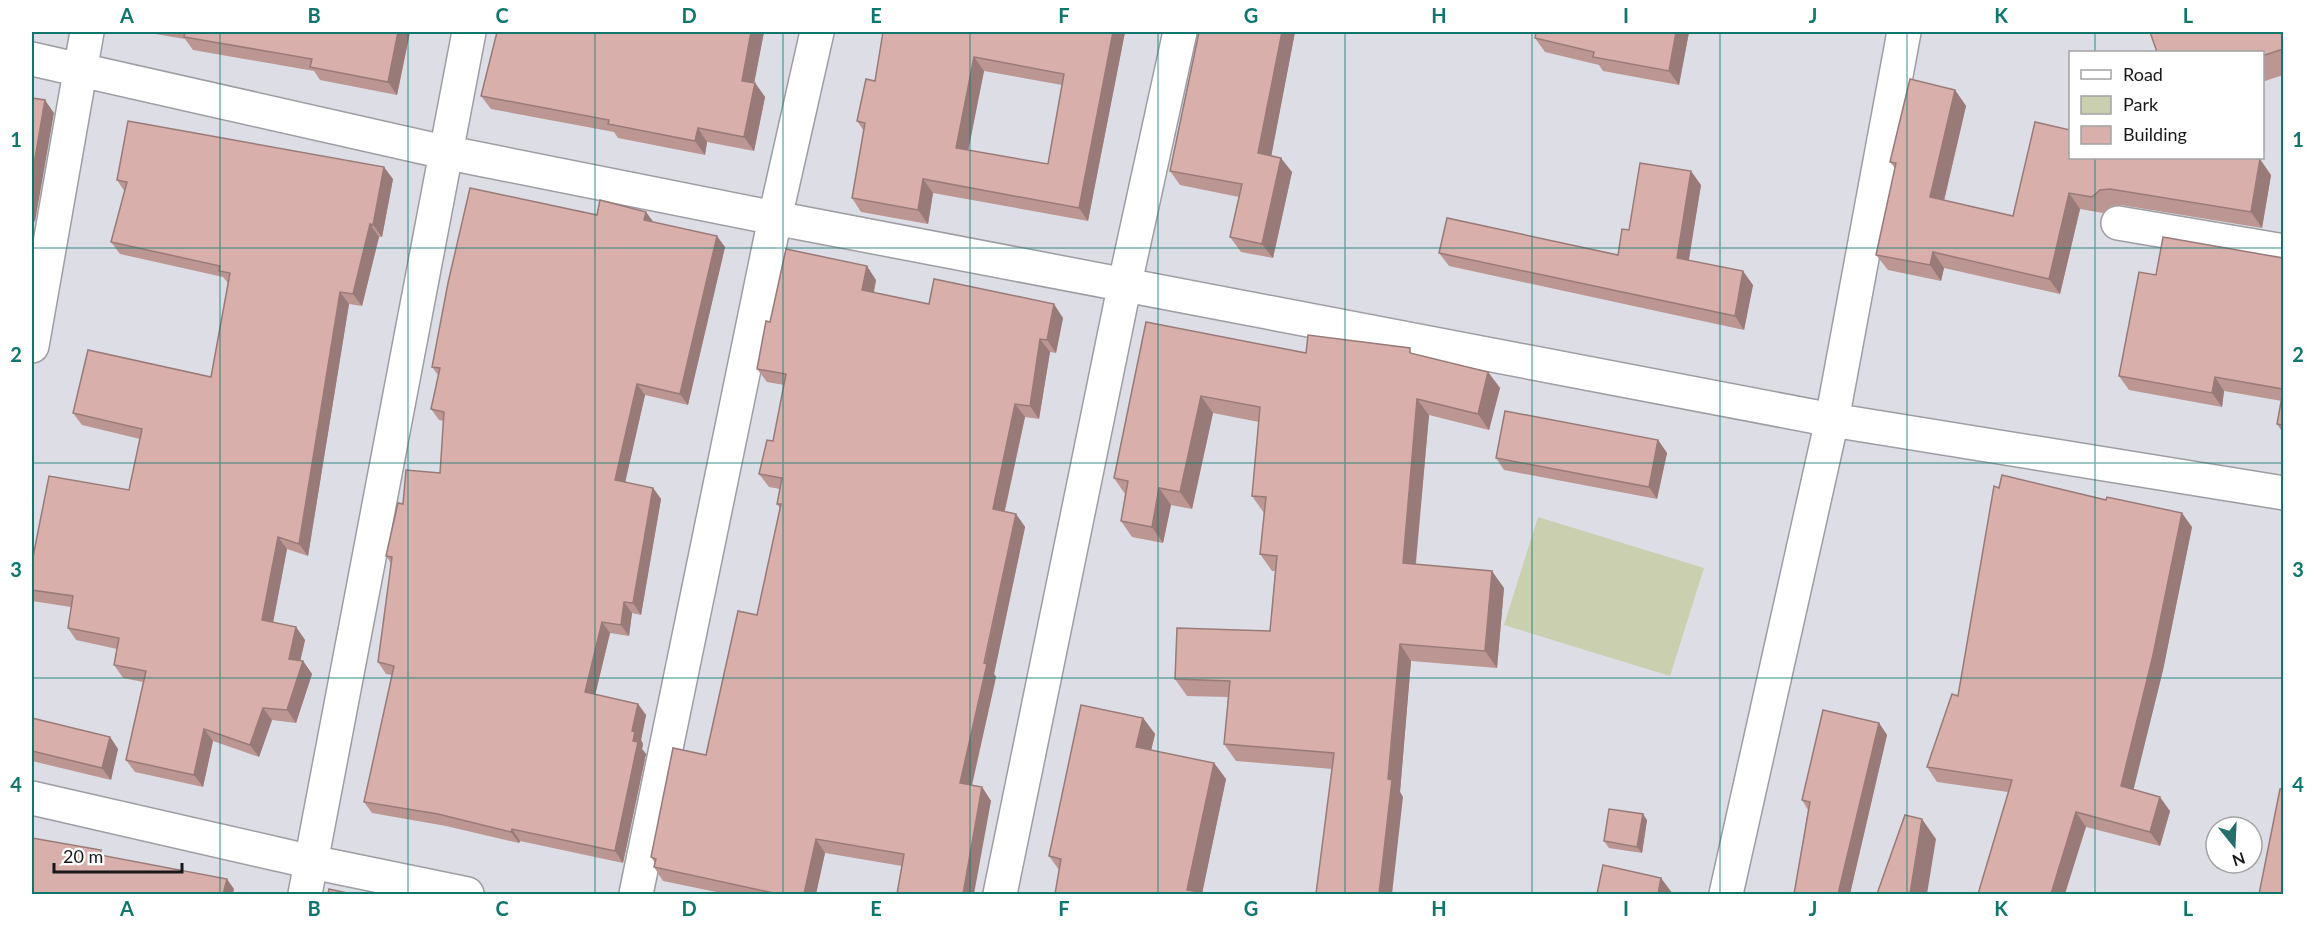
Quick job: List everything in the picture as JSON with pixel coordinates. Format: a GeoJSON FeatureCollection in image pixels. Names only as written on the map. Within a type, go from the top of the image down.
{"type":"FeatureCollection","features":[{"type":"Feature","properties":{"kind":"street"},"geometry":{"type":"LineString","coordinates":[[32,346],[87,32]]}},
{"type":"Feature","properties":{"kind":"street"},"geometry":{"type":"LineString","coordinates":[[305,894],[444,152],[469,32]]}},
{"type":"Feature","properties":{"kind":"street"},"geometry":{"type":"LineString","coordinates":[[636,894],[775,218],[817,32]]}},
{"type":"Feature","properties":{"kind":"street"},"geometry":{"type":"LineString","coordinates":[[1000,894],[1125,283],[1180,32]]}},
{"type":"Feature","properties":{"kind":"street"},"geometry":{"type":"LineString","coordinates":[[1726,894],[1832,420],[1904,32]]}},
{"type":"Feature","properties":{"kind":"street"},"geometry":{"type":"LineString","coordinates":[[32,59],[444,152],[775,218],[1125,283],[1832,420],[2283,493]]}},
{"type":"Feature","properties":{"kind":"street"},"geometry":{"type":"LineString","coordinates":[[2118,223],[2283,251]]}},
{"type":"Feature","properties":{"kind":"street"},"geometry":{"type":"LineString","coordinates":[[32,798],[312,862],[467,894]]}},
{"type":"Feature","properties":{"kind":"green space"},"geometry":{"type":"Polygon","coordinates":[[[1538,517],[1704,568],[1670,676],[1504,625],[1538,517]]]}},
{"type":"Feature","properties":{"kind":"building"},"geometry":{"type":"Polygon","coordinates":[[[185,32],[398,32],[388,82],[310,67],[312,59],[184,37],[185,32]]]}},
{"type":"Feature","properties":{"kind":"building"},"geometry":{"type":"Polygon","coordinates":[[[497,32],[751,32],[742,81],[755,83],[744,137],[698,128],[695,141],[608,124],[609,120],[481,96],[497,32]]]}},
{"type":"Feature","properties":{"kind":"building"},"geometry":{"type":"Polygon","coordinates":[[[883,32],[1113,32],[1079,208],[923,179],[918,210],[852,198],[865,123],[857,121],[866,79],[875,81],[883,32]],[[974,57],[956,148],[1048,164],[1064,74],[974,57]]]}},
{"type":"Feature","properties":{"kind":"building"},"geometry":{"type":"Polygon","coordinates":[[[1199,32],[1282,32],[1258,153],[1281,158],[1262,244],[1230,237],[1242,184],[1170,171],[1199,32]]]}},
{"type":"Feature","properties":{"kind":"building"},"geometry":{"type":"Polygon","coordinates":[[[1536,32],[1676,32],[1669,71],[1593,57],[1594,52],[1535,38],[1536,32]]]}},
{"type":"Feature","properties":{"kind":"building"},"geometry":{"type":"Polygon","coordinates":[[[2150,32],[2283,32],[2283,49],[2264,55],[2264,51],[2157,51],[2150,32]]]}},
{"type":"Feature","properties":{"kind":"building"},"geometry":{"type":"Polygon","coordinates":[[[1910,79],[1955,90],[1930,197],[2013,216],[2035,122],[2069,130],[2069,159],[2260,159],[2251,212],[2110,189],[2100,190],[2092,197],[2069,193],[2049,279],[1933,252],[1930,265],[1876,255],[1896,163],[1890,162],[1910,79]]]}},
{"type":"Feature","properties":{"kind":"building"},"geometry":{"type":"Polygon","coordinates":[[[32,98],[45,100],[32,176],[32,98]]]}},
{"type":"Feature","properties":{"kind":"building"},"geometry":{"type":"Polygon","coordinates":[[[128,121],[384,167],[373,225],[370,224],[353,294],[340,292],[299,544],[278,537],[262,620],[296,627],[289,659],[303,661],[287,710],[263,708],[250,745],[204,729],[194,775],[126,760],[146,671],[114,665],[119,638],[68,628],[73,596],[32,590],[32,557],[49,476],[129,490],[142,429],[73,413],[88,350],[211,377],[230,273],[219,271],[220,266],[111,242],[127,182],[117,180],[128,121]]]}},
{"type":"Feature","properties":{"kind":"building"},"geometry":{"type":"Polygon","coordinates":[[[1640,163],[1691,171],[1677,258],[1743,271],[1735,316],[1439,253],[1447,218],[1618,255],[1622,229],[1629,230],[1640,163]]]}},
{"type":"Feature","properties":{"kind":"building"},"geometry":{"type":"Polygon","coordinates":[[[470,188],[597,215],[600,200],[646,212],[644,220],[717,236],[680,394],[637,384],[615,480],[653,488],[633,603],[624,602],[621,625],[602,622],[585,692],[638,704],[632,731],[635,732],[633,741],[638,742],[615,851],[512,829],[511,832],[438,814],[364,802],[394,666],[378,662],[392,557],[386,556],[398,503],[403,504],[406,470],[440,473],[444,412],[431,409],[440,368],[432,367],[470,188]]]}},
{"type":"Feature","properties":{"kind":"building"},"geometry":{"type":"Polygon","coordinates":[[[2163,237],[2283,258],[2283,389],[2215,377],[2212,393],[2119,376],[2139,272],[2156,275],[2163,237]]]}},
{"type":"Feature","properties":{"kind":"building"},"geometry":{"type":"Polygon","coordinates":[[[786,249],[867,266],[862,290],[929,304],[934,279],[1054,304],[1047,340],[1040,339],[1030,406],[1015,404],[993,509],[1016,514],[984,663],[987,664],[960,783],[982,787],[963,894],[897,894],[904,854],[816,839],[804,894],[778,894],[654,867],[656,859],[651,857],[673,748],[706,755],[738,611],[757,615],[781,504],[777,504],[782,478],[759,474],[767,440],[773,441],[786,374],[757,369],[766,321],[770,322],[786,249]]]}},
{"type":"Feature","properties":{"kind":"building"},"geometry":{"type":"Polygon","coordinates":[[[1146,322],[1306,353],[1308,335],[1410,348],[1410,353],[1488,372],[1478,414],[1417,399],[1403,563],[1492,571],[1485,651],[1400,644],[1388,779],[1392,780],[1379,894],[1316,894],[1334,753],[1224,744],[1230,681],[1175,679],[1177,628],[1270,631],[1277,556],[1260,554],[1266,497],[1252,496],[1260,407],[1201,396],[1180,492],[1159,488],[1152,527],[1121,521],[1128,481],[1114,478],[1146,322]]]}},
{"type":"Feature","properties":{"kind":"building"},"geometry":{"type":"Polygon","coordinates":[[[2283,391],[2283,425],[2277,424],[2283,391]]]}},
{"type":"Feature","properties":{"kind":"building"},"geometry":{"type":"Polygon","coordinates":[[[1505,411],[1658,440],[1649,487],[1496,458],[1505,411]]]}},
{"type":"Feature","properties":{"kind":"building"},"geometry":{"type":"Polygon","coordinates":[[[2002,475],[2106,500],[2107,497],[2182,513],[2153,655],[2121,786],[2160,797],[2150,832],[2076,812],[2051,894],[1978,894],[2012,780],[1927,767],[1952,694],[1958,696],[1994,486],[1999,488],[2002,475]]]}},
{"type":"Feature","properties":{"kind":"building"},"geometry":{"type":"Polygon","coordinates":[[[1081,705],[1143,718],[1136,747],[1214,763],[1187,890],[1211,894],[1055,894],[1061,859],[1049,856],[1081,705]]]}},
{"type":"Feature","properties":{"kind":"building"},"geometry":{"type":"Polygon","coordinates":[[[1823,710],[1879,723],[1838,894],[1794,894],[1810,802],[1802,800],[1823,710]]]}},
{"type":"Feature","properties":{"kind":"building"},"geometry":{"type":"Polygon","coordinates":[[[32,718],[110,737],[102,768],[32,751],[32,718]]]}},
{"type":"Feature","properties":{"kind":"building"},"geometry":{"type":"Polygon","coordinates":[[[2280,789],[2283,789],[2283,894],[2259,894],[2280,789]]]}},
{"type":"Feature","properties":{"kind":"building"},"geometry":{"type":"Polygon","coordinates":[[[1609,809],[1643,814],[1637,847],[1604,841],[1609,809]]]}},
{"type":"Feature","properties":{"kind":"building"},"geometry":{"type":"Polygon","coordinates":[[[1905,815],[1922,819],[1910,894],[1877,894],[1905,815]]]}},
{"type":"Feature","properties":{"kind":"building"},"geometry":{"type":"Polygon","coordinates":[[[32,838],[101,850],[100,855],[227,879],[223,894],[32,894],[32,838]]]}},
{"type":"Feature","properties":{"kind":"building"},"geometry":{"type":"Polygon","coordinates":[[[1603,865],[1661,878],[1658,894],[1597,894],[1603,865]]]}},
{"type":"Feature","properties":{"kind":"building"},"geometry":{"type":"Polygon","coordinates":[[[329,889],[352,894],[328,894],[329,889]]]}}]}
